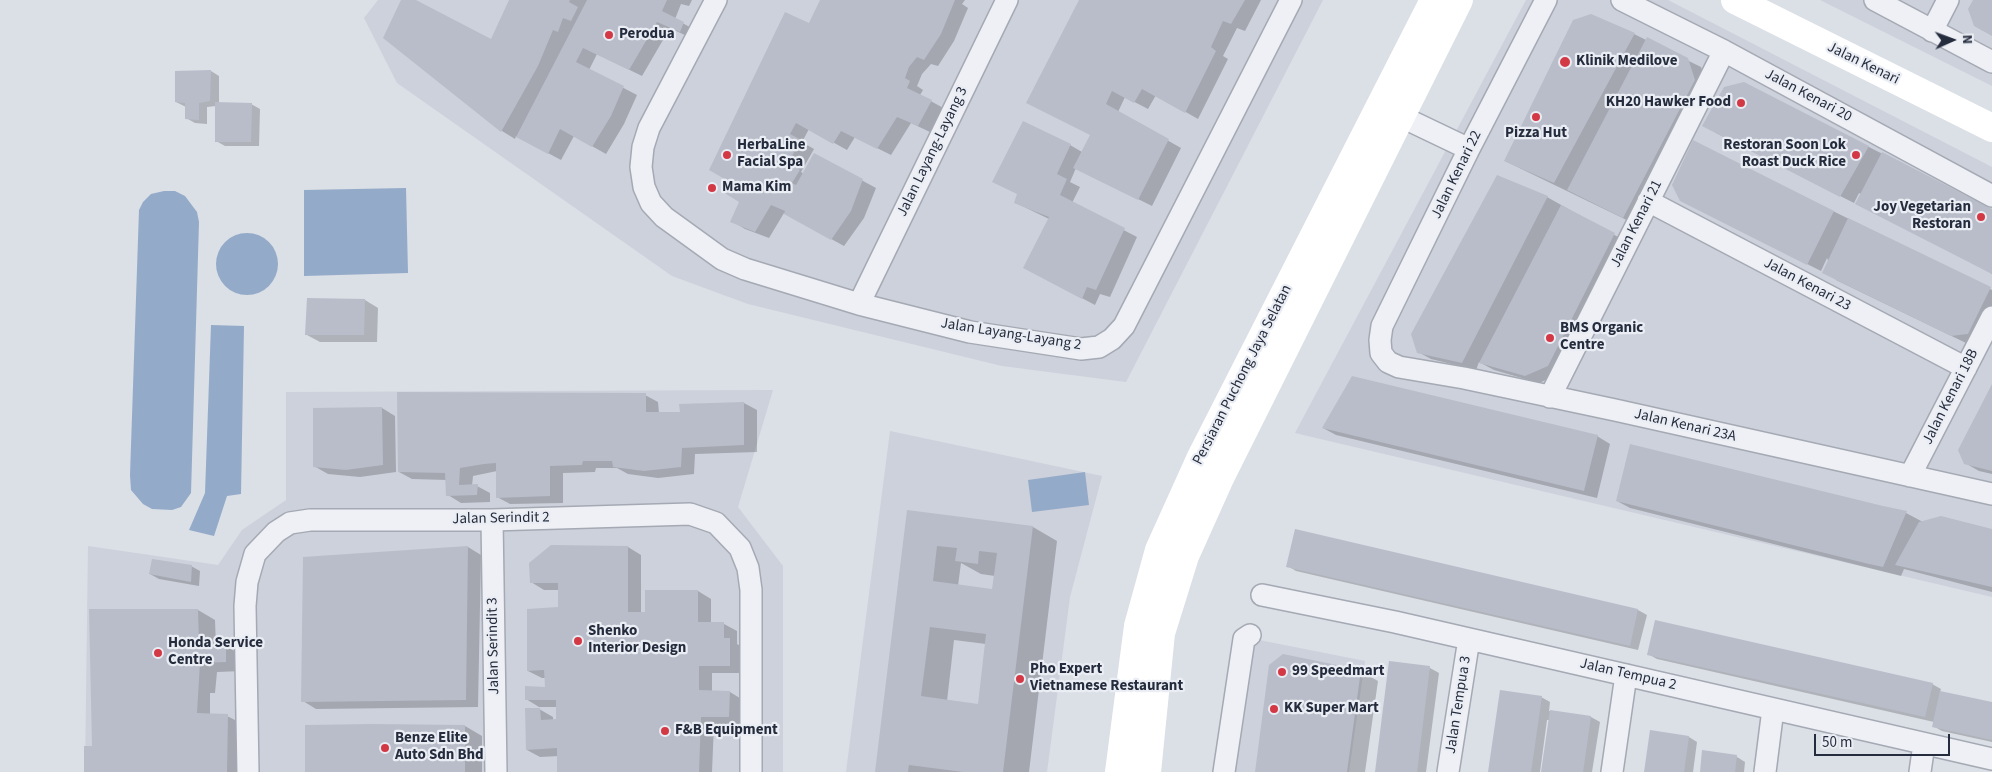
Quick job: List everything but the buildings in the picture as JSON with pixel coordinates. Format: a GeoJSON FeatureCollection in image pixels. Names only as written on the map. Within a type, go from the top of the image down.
{"type":"FeatureCollection","features":[{"type":"Feature","properties":{"kind":"main road"},"geometry":{"type":"LineString","coordinates":[[1415,39],[1427,0]]}},
{"type":"Feature","properties":{"kind":"main road","name":"Persiaran Puchong Jaya Selatan"},"geometry":{"type":"LineString","coordinates":[[1119,772],[1138,626],[1158,550],[1201,457],[1434,0]]}},
{"type":"Feature","properties":{"kind":"main road","name":"Persiaran Puchong Jaya Selatan"},"geometry":{"type":"LineString","coordinates":[[1146,772],[1162,633],[1185,556],[1220,478],[1459,0]]}},
{"type":"Feature","properties":{"kind":"main road","name":"Jalan Kenari"},"geometry":{"type":"LineString","coordinates":[[1735,0],[1992,128]]}},
{"type":"Feature","properties":{"kind":"street","name":"Jalan Layang-Layang 2"},"geometry":{"type":"LineString","coordinates":[[716,0],[649,128],[641,167],[644,187],[651,203],[664,216],[722,259],[745,269],[859,304],[970,332],[1081,349],[1099,346],[1112,339],[1124,326],[1292,0]]}},
{"type":"Feature","properties":{"kind":"street","name":"Jalan Layang-Layang 3"},"geometry":{"type":"LineString","coordinates":[[859,304],[1007,0]]}},
{"type":"Feature","properties":{"kind":"street","name":"Jalan Kenari 22"},"geometry":{"type":"LineString","coordinates":[[1381,353],[1382,326],[1469,149],[1546,0]]}},
{"type":"Feature","properties":{"kind":"street","name":"Jalan Kenari 20"},"geometry":{"type":"LineString","coordinates":[[1622,0],[1724,51],[1992,196]]}},
{"type":"Feature","properties":{"kind":"street"},"geometry":{"type":"LineString","coordinates":[[1875,0],[1992,62]]}},
{"type":"Feature","properties":{"kind":"street"},"geometry":{"type":"LineString","coordinates":[[1932,31],[1948,0]]}},
{"type":"Feature","properties":{"kind":"street","name":"Jalan Kenari 21"},"geometry":{"type":"LineString","coordinates":[[1550,397],[1724,51]]}},
{"type":"Feature","properties":{"kind":"street"},"geometry":{"type":"LineString","coordinates":[[1400,116],[1469,149]]}},
{"type":"Feature","properties":{"kind":"street","name":"Jalan Kenari 23"},"geometry":{"type":"LineString","coordinates":[[1648,201],[1966,368]]}},
{"type":"Feature","properties":{"kind":"street","name":"Jalan Kenari 18B"},"geometry":{"type":"LineString","coordinates":[[1910,476],[1992,317]]}},
{"type":"Feature","properties":{"kind":"street","name":"Jalan Kenari 23A"},"geometry":{"type":"LineString","coordinates":[[1381,353],[1388,362],[1399,367],[1550,397],[1992,494]]}},
{"type":"Feature","properties":{"kind":"street","name":"Jalan Serindit 2"},"geometry":{"type":"LineString","coordinates":[[248,772],[244,606],[247,582],[255,554],[276,532],[290,523],[310,520],[492,520],[690,514],[716,523],[740,548],[748,568],[750,583],[751,772]]}},
{"type":"Feature","properties":{"kind":"street","name":"Jalan Serindit 3"},"geometry":{"type":"LineString","coordinates":[[492,520],[496,772]]}},
{"type":"Feature","properties":{"kind":"street","name":"Jalan Tempua 2"},"geometry":{"type":"LineString","coordinates":[[1262,595],[1469,639],[1992,759]]}},
{"type":"Feature","properties":{"kind":"street"},"geometry":{"type":"LineString","coordinates":[[1224,772],[1244,639],[1250,635]]}},
{"type":"Feature","properties":{"kind":"street","name":"Jalan Tempua 3"},"geometry":{"type":"LineString","coordinates":[[1448,772],[1469,639]]}},
{"type":"Feature","properties":{"kind":"street"},"geometry":{"type":"LineString","coordinates":[[1612,772],[1626,675]]}},
{"type":"Feature","properties":{"kind":"street"},"geometry":{"type":"LineString","coordinates":[[1765,772],[1773,709]]}},
{"type":"Feature","properties":{"kind":"street"},"geometry":{"type":"LineString","coordinates":[[1920,772],[1924,744]]}},
{"type":"Feature","properties":{"kind":"shaded area"},"geometry":{"type":"Polygon","coordinates":[[[378,0],[1323,0],[1126,382],[1002,366],[748,304],[672,276],[397,83],[364,18],[378,0]]]}},
{"type":"Feature","properties":{"kind":"shaded area"},"geometry":{"type":"Polygon","coordinates":[[[1526,0],[1668,0],[1992,167],[1992,597],[1295,433],[1526,0]]]}},
{"type":"Feature","properties":{"kind":"shaded area"},"geometry":{"type":"Polygon","coordinates":[[[1820,0],[1992,0],[1992,86],[1820,0]]]}},
{"type":"Feature","properties":{"kind":"shaded area"},"geometry":{"type":"Polygon","coordinates":[[[773,390],[738,507],[783,566],[783,772],[85,772],[88,546],[218,565],[242,530],[286,500],[286,392],[773,390]]]}},
{"type":"Feature","properties":{"kind":"shaded area"},"geometry":{"type":"Polygon","coordinates":[[[890,431],[1102,476],[1070,597],[1047,772],[846,772],[890,431]]]}},
{"type":"Feature","properties":{"kind":"shaded area"},"geometry":{"type":"Polygon","coordinates":[[[1254,639],[1365,661],[1349,772],[1231,772],[1254,639]]]}},
{"type":"Feature","properties":{"kind":"water"},"geometry":{"type":"Polygon","coordinates":[[[406,188],[408,273],[304,276],[304,190],[406,188]]]}},
{"type":"Feature","properties":{"kind":"water"},"geometry":{"type":"Polygon","coordinates":[[[175,191],[185,196],[197,212],[199,222],[191,493],[181,507],[172,510],[152,509],[143,504],[131,490],[130,475],[139,210],[143,202],[151,194],[175,191]]]}},
{"type":"Feature","properties":{"kind":"water"},"geometry":{"type":"Polygon","coordinates":[[[241,233],[253,233],[269,242],[276,252],[278,264],[276,276],[269,286],[253,295],[241,295],[230,290],[221,281],[216,270],[216,258],[221,247],[230,238],[241,233]]]}},
{"type":"Feature","properties":{"kind":"water"},"geometry":{"type":"Polygon","coordinates":[[[211,325],[244,326],[241,494],[227,496],[214,536],[189,530],[205,493],[211,325]]]}},
{"type":"Feature","properties":{"kind":"water"},"geometry":{"type":"Polygon","coordinates":[[[1085,472],[1089,505],[1032,512],[1028,480],[1085,472]]]}},
{"type":"Feature","properties":{"kind":"place","name":"Perodua"},"geometry":{"type":"Point","coordinates":[609,35]}},
{"type":"Feature","properties":{"kind":"place","name":"Klinik Medilove"},"geometry":{"type":"Point","coordinates":[1565,62]}},
{"type":"Feature","properties":{"kind":"place","name":"KH20 Hawker Food"},"geometry":{"type":"Point","coordinates":[1741,103]}},
{"type":"Feature","properties":{"kind":"place","name":"Pizza Hut"},"geometry":{"type":"Point","coordinates":[1536,117]}},
{"type":"Feature","properties":{"kind":"place","name":"HerbaLine Facial Spa"},"geometry":{"type":"Point","coordinates":[727,155]}},
{"type":"Feature","properties":{"kind":"place","name":"Restoran Soon Lok Roast Duck Rice"},"geometry":{"type":"Point","coordinates":[1856,155]}},
{"type":"Feature","properties":{"kind":"place","name":"Mama Kim"},"geometry":{"type":"Point","coordinates":[712,188]}},
{"type":"Feature","properties":{"kind":"place","name":"Joy Vegetarian Restoran"},"geometry":{"type":"Point","coordinates":[1981,217]}},
{"type":"Feature","properties":{"kind":"place","name":"BMS Organic Centre"},"geometry":{"type":"Point","coordinates":[1550,338]}},
{"type":"Feature","properties":{"kind":"place","name":"Shenko Interior Design"},"geometry":{"type":"Point","coordinates":[578,641]}},
{"type":"Feature","properties":{"kind":"place","name":"Honda Service Centre"},"geometry":{"type":"Point","coordinates":[158,653]}},
{"type":"Feature","properties":{"kind":"place","name":"99 Speedmart"},"geometry":{"type":"Point","coordinates":[1282,672]}},
{"type":"Feature","properties":{"kind":"place","name":"Pho Expert Vietnamese Restaurant"},"geometry":{"type":"Point","coordinates":[1020,679]}},
{"type":"Feature","properties":{"kind":"place","name":"KK Super Mart"},"geometry":{"type":"Point","coordinates":[1274,709]}},
{"type":"Feature","properties":{"kind":"place","name":"F&B Equipment"},"geometry":{"type":"Point","coordinates":[665,731]}},
{"type":"Feature","properties":{"kind":"place","name":"Benze Elite Auto Sdn Bhd"},"geometry":{"type":"Point","coordinates":[385,748]}}]}
